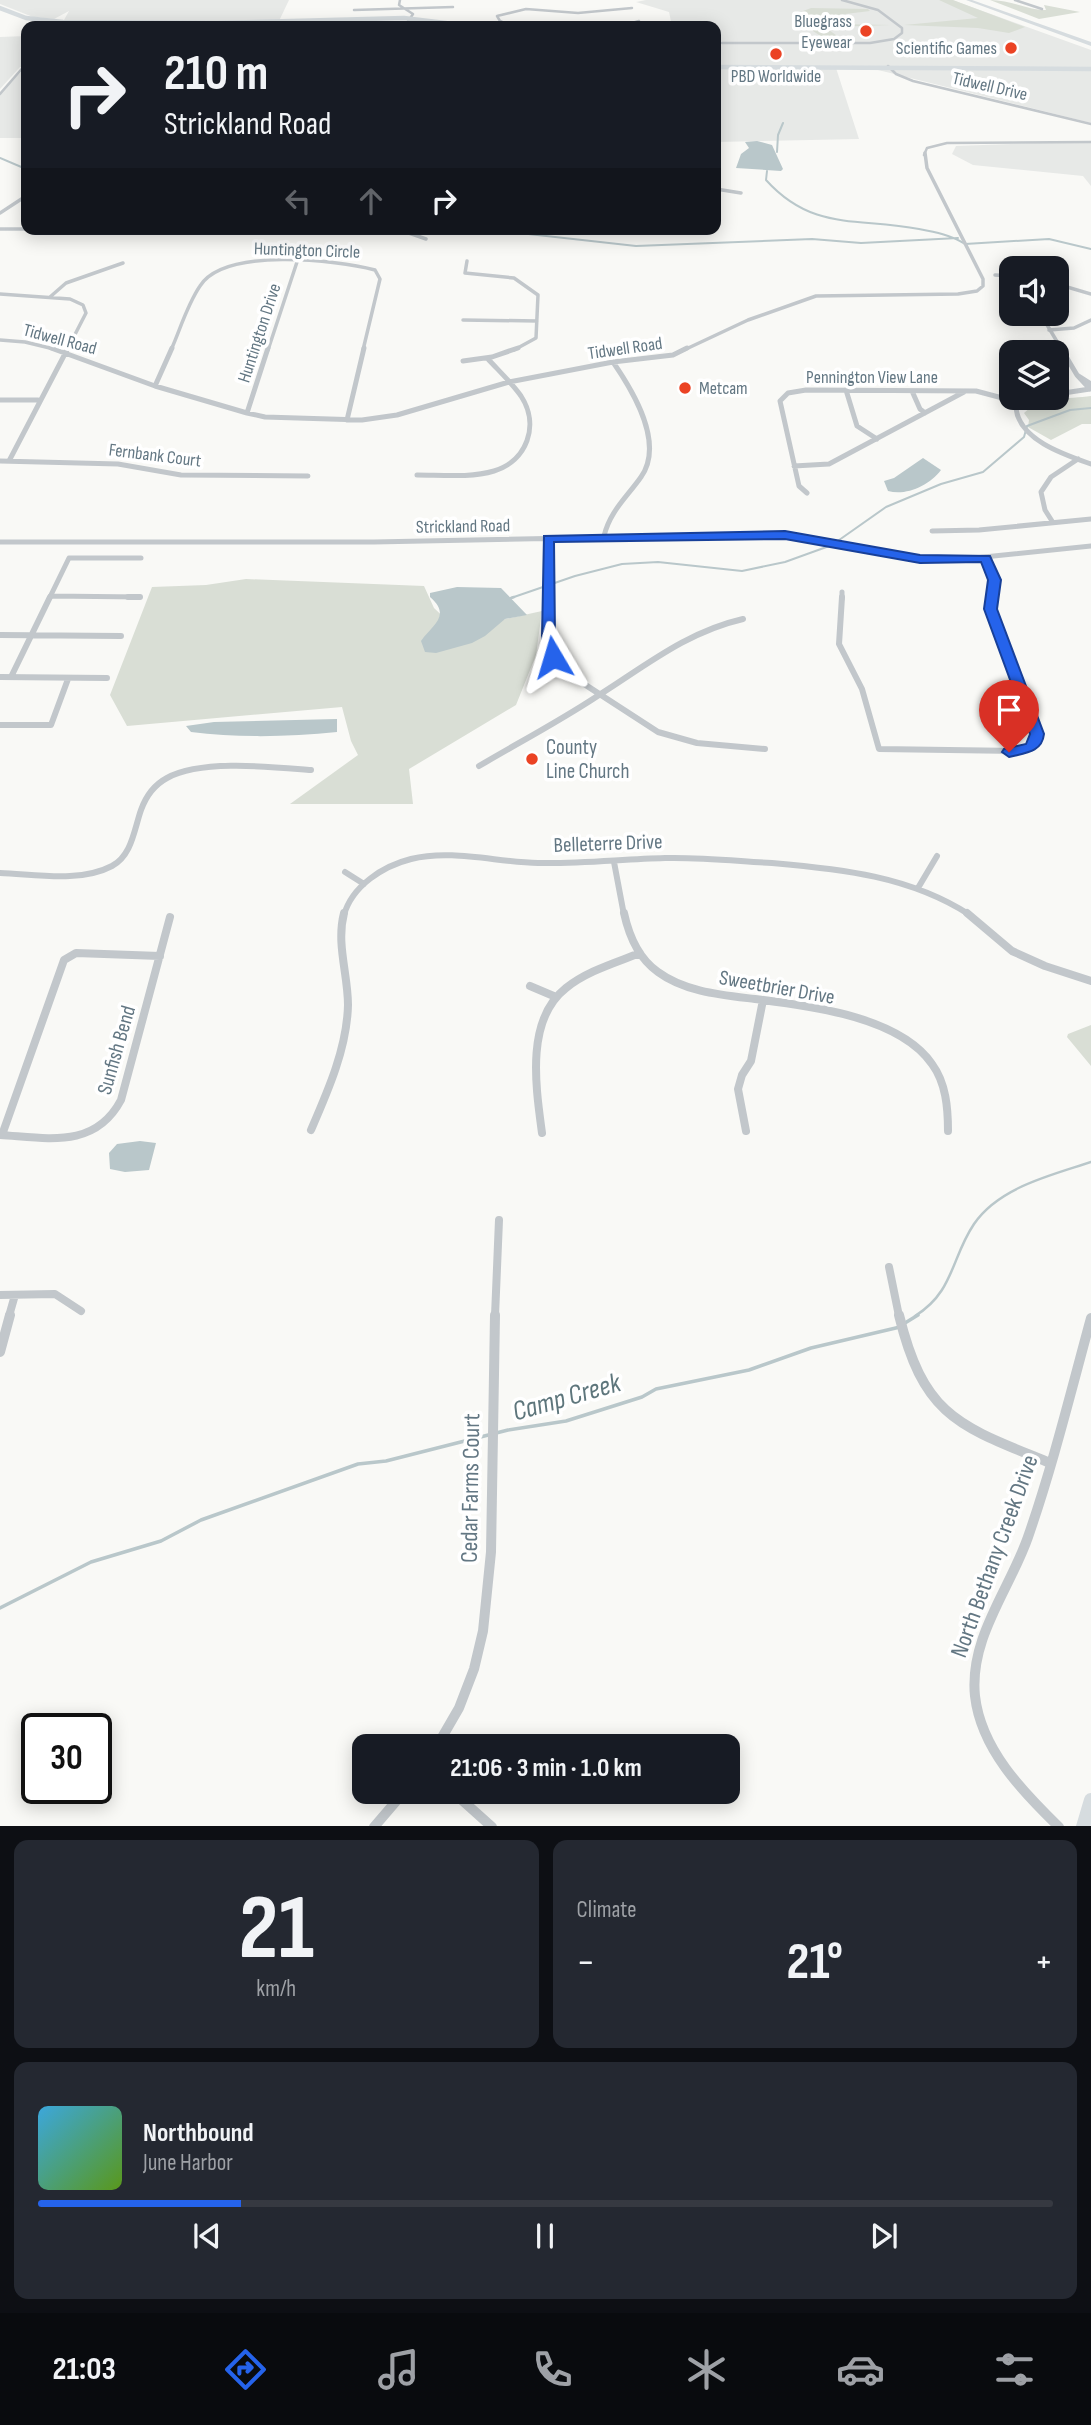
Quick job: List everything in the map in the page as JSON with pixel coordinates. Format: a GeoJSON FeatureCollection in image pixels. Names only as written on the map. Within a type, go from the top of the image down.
{"type":"FeatureCollection","features":[{"type":"Feature","properties":{"kind":"highway"},"geometry":{"type":"LineString","coordinates":[[968,0],[1091,42]]}},
{"type":"Feature","properties":{"kind":"highway"},"geometry":{"type":"LineString","coordinates":[[978,0],[1091,42]]}},
{"type":"Feature","properties":{"kind":"street"},"geometry":{"type":"LineString","coordinates":[[400,0],[399,5],[413,14],[410,19]]}},
{"type":"Feature","properties":{"kind":"street"},"geometry":{"type":"LineString","coordinates":[[722,43],[870,43],[891,39],[902,33],[898,24],[882,12],[842,0]]}},
{"type":"Feature","properties":{"kind":"street"},"geometry":{"type":"LineString","coordinates":[[1015,0],[1042,9]]}},
{"type":"Feature","properties":{"kind":"street"},"geometry":{"type":"LineString","coordinates":[[354,10],[453,7]]}},
{"type":"Feature","properties":{"kind":"street"},"geometry":{"type":"LineString","coordinates":[[498,9],[564,13],[632,8]]}},
{"type":"Feature","properties":{"kind":"street"},"geometry":{"type":"LineString","coordinates":[[0,11],[19,19],[33,21]]}},
{"type":"Feature","properties":{"kind":"street"},"geometry":{"type":"LineString","coordinates":[[501,21],[497,19],[506,11]]}},
{"type":"Feature","properties":{"kind":"street"},"geometry":{"type":"LineString","coordinates":[[560,17],[564,13]]}},
{"type":"Feature","properties":{"kind":"street"},"geometry":{"type":"LineString","coordinates":[[64,17],[78,21]]}},
{"type":"Feature","properties":{"kind":"street"},"geometry":{"type":"LineString","coordinates":[[191,21],[427,21]]}},
{"type":"Feature","properties":{"kind":"street"},"geometry":{"type":"LineString","coordinates":[[315,21],[424,21]]}},
{"type":"Feature","properties":{"kind":"street"},"geometry":{"type":"LineString","coordinates":[[721,66],[1091,68]]}},
{"type":"Feature","properties":{"kind":"street","name":"Tidwell Drive"},"geometry":{"type":"LineString","coordinates":[[889,67],[913,82],[1091,124]]}},
{"type":"Feature","properties":{"kind":"street"},"geometry":{"type":"LineString","coordinates":[[0,94],[21,70]]}},
{"type":"Feature","properties":{"kind":"street","name":"Tidwell Road"},"geometry":{"type":"LineString","coordinates":[[0,340],[25,342],[66,352],[155,386],[265,417],[347,420],[397,415],[509,382],[613,362],[673,355],[748,320],[816,296],[946,295],[981,289],[983,279],[927,169],[924,155],[927,148],[947,143],[1091,142]]}},
{"type":"Feature","properties":{"kind":"street"},"geometry":{"type":"LineString","coordinates":[[721,190],[741,193]]}},
{"type":"Feature","properties":{"kind":"street"},"geometry":{"type":"LineString","coordinates":[[0,213],[21,199]]}},
{"type":"Feature","properties":{"kind":"street"},"geometry":{"type":"LineString","coordinates":[[0,204],[11,205]]}},
{"type":"Feature","properties":{"kind":"street"},"geometry":{"type":"LineString","coordinates":[[0,229],[21,229]]}},
{"type":"Feature","properties":{"kind":"street"},"geometry":{"type":"LineString","coordinates":[[415,235],[426,239]]}},
{"type":"Feature","properties":{"kind":"street"},"geometry":{"type":"LineString","coordinates":[[463,361],[488,359],[519,350],[536,338],[537,321],[538,295],[535,290],[514,278],[465,273],[467,261]]}},
{"type":"Feature","properties":{"kind":"street","name":"Huntington Drive"},"geometry":{"type":"LineString","coordinates":[[247,413],[297,262]]}},
{"type":"Feature","properties":{"kind":"street"},"geometry":{"type":"LineString","coordinates":[[50,297],[66,283],[123,263]]}},
{"type":"Feature","properties":{"kind":"street","name":"Huntington Circle"},"geometry":{"type":"LineString","coordinates":[[155,386],[200,285],[207,277],[237,263],[360,264],[375,270],[380,279],[347,420]]}},
{"type":"Feature","properties":{"kind":"street"},"geometry":{"type":"LineString","coordinates":[[995,275],[999,275]]}},
{"type":"Feature","properties":{"kind":"street"},"geometry":{"type":"LineString","coordinates":[[1069,288],[1091,294]]}},
{"type":"Feature","properties":{"kind":"street"},"geometry":{"type":"LineString","coordinates":[[0,294],[70,299],[83,304],[86,313],[38,400],[9,461]]}},
{"type":"Feature","properties":{"kind":"street"},"geometry":{"type":"LineString","coordinates":[[463,320],[537,321]]}},
{"type":"Feature","properties":{"kind":"street"},"geometry":{"type":"LineString","coordinates":[[1049,330],[1074,328],[1091,320]]}},
{"type":"Feature","properties":{"kind":"street"},"geometry":{"type":"LineString","coordinates":[[1047,326],[1077,375],[1091,387]]}},
{"type":"Feature","properties":{"kind":"street"},"geometry":{"type":"LineString","coordinates":[[417,475],[485,473],[503,468],[517,457],[532,436],[522,398],[488,359]]}},
{"type":"Feature","properties":{"kind":"street"},"geometry":{"type":"LineString","coordinates":[[604,536],[610,512],[635,485],[648,465],[649,442],[643,416],[613,362]]}},
{"type":"Feature","properties":{"kind":"street"},"geometry":{"type":"LineString","coordinates":[[1069,392],[1091,387]]}},
{"type":"Feature","properties":{"kind":"street","name":"Pennington View Lane"},"geometry":{"type":"LineString","coordinates":[[807,493],[799,486],[780,409],[783,397],[803,390],[965,391],[999,396]]}},
{"type":"Feature","properties":{"kind":"street"},"geometry":{"type":"LineString","coordinates":[[846,390],[858,426],[877,439]]}},
{"type":"Feature","properties":{"kind":"street"},"geometry":{"type":"LineString","coordinates":[[912,391],[920,409],[925,413]]}},
{"type":"Feature","properties":{"kind":"street"},"geometry":{"type":"LineString","coordinates":[[794,466],[824,466],[965,391]]}},
{"type":"Feature","properties":{"kind":"street"},"geometry":{"type":"LineString","coordinates":[[0,400],[38,400]]}},
{"type":"Feature","properties":{"kind":"street"},"geometry":{"type":"LineString","coordinates":[[1017,410],[1015,413],[1020,426],[1027,432],[1091,464]]}},
{"type":"Feature","properties":{"kind":"street"},"geometry":{"type":"LineString","coordinates":[[1052,521],[1041,506],[1041,491],[1051,476],[1078,459]]}},
{"type":"Feature","properties":{"kind":"street","name":"Fernbank Court"},"geometry":{"type":"LineString","coordinates":[[0,461],[118,464],[139,470],[181,475],[308,476]]}},
{"type":"Feature","properties":{"kind":"street"},"geometry":{"type":"LineString","coordinates":[[932,530],[979,530],[1091,519]]}},
{"type":"Feature","properties":{"kind":"street","name":"Strickland Road"},"geometry":{"type":"LineString","coordinates":[[0,542],[324,543],[604,536],[785,535],[920,559],[985,559],[1062,547],[1091,546]]}},
{"type":"Feature","properties":{"kind":"street"},"geometry":{"type":"LineString","coordinates":[[548,538],[548,637],[553,657],[564,671],[673,739],[765,749]]}},
{"type":"Feature","properties":{"kind":"street"},"geometry":{"type":"LineString","coordinates":[[11,677],[69,558],[141,558]]}},
{"type":"Feature","properties":{"kind":"street"},"geometry":{"type":"LineString","coordinates":[[842,592],[839,644],[862,689],[878,749],[1019,752],[1034,744],[1037,734],[990,609],[995,580],[985,559]]}},
{"type":"Feature","properties":{"kind":"street"},"geometry":{"type":"LineString","coordinates":[[51,596],[140,597]]}},
{"type":"Feature","properties":{"kind":"street"},"geometry":{"type":"LineString","coordinates":[[479,766],[600,695],[699,631],[722,622],[743,619]]}},
{"type":"Feature","properties":{"kind":"street"},"geometry":{"type":"LineString","coordinates":[[0,635],[121,636]]}},
{"type":"Feature","properties":{"kind":"street"},"geometry":{"type":"LineString","coordinates":[[0,677],[107,678]]}},
{"type":"Feature","properties":{"kind":"street"},"geometry":{"type":"LineString","coordinates":[[0,725],[51,725],[68,679]]}},
{"type":"Feature","properties":{"kind":"street"},"geometry":{"type":"LineString","coordinates":[[0,873],[85,873],[116,864],[128,850],[148,792],[160,781],[180,771],[200,768],[311,770]]}},
{"type":"Feature","properties":{"kind":"street"},"geometry":{"type":"LineString","coordinates":[[918,888],[937,856]]}},
{"type":"Feature","properties":{"kind":"street","name":"Belleterre Drive"},"geometry":{"type":"LineString","coordinates":[[311,1130],[335,1066],[347,1022],[348,991],[340,927],[350,900],[364,884],[392,866],[426,857],[510,863],[713,858],[868,873],[918,888],[962,909],[986,926],[1004,945],[1029,959],[1091,981]]}},
{"type":"Feature","properties":{"kind":"street","name":"Sweetbrier Drive"},"geometry":{"type":"LineString","coordinates":[[614,862],[631,935],[640,953],[660,973],[682,985],[707,992],[802,1006],[864,1021],[893,1033],[927,1057],[942,1083],[948,1105],[948,1131]]}},
{"type":"Feature","properties":{"kind":"street"},"geometry":{"type":"LineString","coordinates":[[345,872],[364,884]]}},
{"type":"Feature","properties":{"kind":"street","name":"Sunfish Bend"},"geometry":{"type":"LineString","coordinates":[[1,1135],[73,1138],[89,1133],[110,1119],[121,1100],[170,917]]}},
{"type":"Feature","properties":{"kind":"street"},"geometry":{"type":"LineString","coordinates":[[542,1133],[537,1066],[542,1026],[556,997],[580,979],[640,953]]}},
{"type":"Feature","properties":{"kind":"street"},"geometry":{"type":"LineString","coordinates":[[1,1135],[64,960],[76,954],[160,956]]}},
{"type":"Feature","properties":{"kind":"street"},"geometry":{"type":"LineString","coordinates":[[530,986],[556,997]]}},
{"type":"Feature","properties":{"kind":"street"},"geometry":{"type":"LineString","coordinates":[[746,1131],[738,1089],[742,1074],[751,1061],[763,1000]]}},
{"type":"Feature","properties":{"kind":"street","name":"Cedar Farms Court"},"geometry":{"type":"LineString","coordinates":[[444,1734],[468,1689],[481,1648],[488,1611],[491,1428],[499,1220]]}},
{"type":"Feature","properties":{"kind":"street"},"geometry":{"type":"LineString","coordinates":[[889,1267],[901,1326],[928,1395],[958,1423],[1050,1463]]}},
{"type":"Feature","properties":{"kind":"street"},"geometry":{"type":"LineString","coordinates":[[0,1295],[55,1294],[81,1311]]}},
{"type":"Feature","properties":{"kind":"street"},"geometry":{"type":"LineString","coordinates":[[0,1352],[16,1295]]}},
{"type":"Feature","properties":{"kind":"street","name":"North Bethany Creek Drive"},"geometry":{"type":"LineString","coordinates":[[1059,1826],[1032,1801],[1000,1763],[981,1718],[974,1675],[975,1656],[1016,1568],[1050,1463],[1091,1318]]}},
{"type":"Feature","properties":{"kind":"street"},"geometry":{"type":"LineString","coordinates":[[1083,1826],[1091,1800]]}},
{"type":"Feature","properties":{"kind":"street"},"geometry":{"type":"LineString","coordinates":[[374,1826],[393,1804]]}},
{"type":"Feature","properties":{"kind":"street"},"geometry":{"type":"LineString","coordinates":[[467,1804],[492,1826]]}},
{"type":"Feature","properties":{"kind":"shaded area"},"geometry":{"type":"Polygon","coordinates":[[[0,0],[289,0],[279,21],[55,21],[64,20],[69,11],[54,19],[33,17],[0,4],[0,0]]]}},
{"type":"Feature","properties":{"kind":"shaded area"},"geometry":{"type":"Polygon","coordinates":[[[939,0],[953,0],[1025,27],[1009,33],[978,28],[904,25],[978,18],[939,0]]]}},
{"type":"Feature","properties":{"kind":"shaded area"},"geometry":{"type":"Polygon","coordinates":[[[952,0],[1091,50],[1091,123],[866,67],[836,68],[859,139],[721,142],[721,21],[671,21],[669,12],[636,2],[952,0]]]}},
{"type":"Feature","properties":{"kind":"shaded area"},"geometry":{"type":"Polygon","coordinates":[[[990,0],[1039,10],[1046,10],[1044,5],[1080,12],[1039,19],[990,0]]]}},
{"type":"Feature","properties":{"kind":"shaded area"},"geometry":{"type":"Polygon","coordinates":[[[811,8],[868,9],[870,11],[829,16],[835,24],[891,25],[832,27],[829,30],[840,38],[825,39],[813,31],[812,23],[798,13],[811,8]]]}},
{"type":"Feature","properties":{"kind":"shaded area"},"geometry":{"type":"Polygon","coordinates":[[[21,36],[21,67],[0,89],[0,37],[21,36]]]}},
{"type":"Feature","properties":{"kind":"shaded area"},"geometry":{"type":"Polygon","coordinates":[[[21,72],[21,138],[0,138],[0,93],[21,72]]]}},
{"type":"Feature","properties":{"kind":"shaded area"},"geometry":{"type":"Polygon","coordinates":[[[757,141],[772,145],[783,169],[781,171],[736,168],[741,154],[749,148],[745,142],[757,141]]]}},
{"type":"Feature","properties":{"kind":"shaded area"},"geometry":{"type":"Polygon","coordinates":[[[1091,141],[1091,186],[1083,176],[973,165],[952,154],[956,146],[1091,141]]]}},
{"type":"Feature","properties":{"kind":"shaded area"},"geometry":{"type":"Polygon","coordinates":[[[1091,396],[1091,424],[1082,424],[1051,440],[1028,427],[1029,420],[1024,413],[1028,410],[1069,410],[1069,399],[1091,396]]]}},
{"type":"Feature","properties":{"kind":"shaded area"},"geometry":{"type":"Polygon","coordinates":[[[923,458],[941,470],[936,476],[910,491],[888,491],[884,481],[894,478],[923,458]]]}},
{"type":"Feature","properties":{"kind":"shaded area"},"geometry":{"type":"Polygon","coordinates":[[[246,579],[424,586],[434,608],[451,624],[492,622],[542,611],[536,655],[516,705],[409,769],[413,804],[290,804],[358,755],[351,741],[342,707],[127,726],[110,695],[152,587],[206,585],[246,579]]]}},
{"type":"Feature","properties":{"kind":"shaded area"},"geometry":{"type":"Polygon","coordinates":[[[457,587],[501,588],[527,615],[505,619],[472,643],[436,653],[425,652],[421,641],[440,615],[430,593],[457,587]]]}},
{"type":"Feature","properties":{"kind":"shaded area"},"geometry":{"type":"Polygon","coordinates":[[[337,719],[337,732],[301,735],[209,734],[191,732],[186,726],[214,722],[337,719]]]}},
{"type":"Feature","properties":{"kind":"shaded area"},"geometry":{"type":"Polygon","coordinates":[[[1091,1025],[1091,1066],[1067,1037],[1068,1034],[1091,1025]]]}},
{"type":"Feature","properties":{"kind":"shaded area"},"geometry":{"type":"Polygon","coordinates":[[[140,1141],[156,1143],[149,1170],[125,1172],[110,1169],[109,1153],[117,1144],[140,1141]]]}},
{"type":"Feature","properties":{"kind":"waterway"},"geometry":{"type":"LineString","coordinates":[[777,152],[778,135],[783,123]]}},
{"type":"Feature","properties":{"kind":"waterway"},"geometry":{"type":"LineString","coordinates":[[0,158],[21,167]]}},
{"type":"Feature","properties":{"kind":"waterway"},"geometry":{"type":"LineString","coordinates":[[767,171],[766,180],[784,197],[819,215],[837,220],[925,230],[953,238]]}},
{"type":"Feature","properties":{"kind":"waterway"},"geometry":{"type":"LineString","coordinates":[[538,235],[636,246],[812,239],[861,243],[953,238]]}},
{"type":"Feature","properties":{"kind":"waterway"},"geometry":{"type":"LineString","coordinates":[[953,238],[965,244],[1049,239],[1091,249]]}},
{"type":"Feature","properties":{"kind":"waterway"},"geometry":{"type":"LineString","coordinates":[[953,238],[958,238]]}},
{"type":"Feature","properties":{"kind":"waterway"},"geometry":{"type":"LineString","coordinates":[[514,597],[511,598],[575,576],[622,564],[658,562],[742,571],[785,562],[832,545],[886,507],[941,484],[983,472],[1024,437],[1027,426],[1070,410],[1091,408]]}},
{"type":"Feature","properties":{"kind":"waterway","name":"Camp Creek"},"geometry":{"type":"LineString","coordinates":[[915,1316],[928,1307],[945,1285],[966,1237],[985,1211],[1027,1184],[1091,1162]]}},
{"type":"Feature","properties":{"kind":"waterway","name":"Camp Creek"},"geometry":{"type":"LineString","coordinates":[[905,1323],[918,1315]]}},
{"type":"Feature","properties":{"kind":"waterway","name":"Camp Creek"},"geometry":{"type":"LineString","coordinates":[[0,1608],[91,1562],[161,1541],[201,1520],[358,1464],[386,1461],[508,1430],[566,1421],[642,1397],[656,1389],[749,1370],[811,1348],[900,1327]]}},
{"type":"Feature","properties":{"kind":"place","name":"Bluegrass Eyewear"},"geometry":{"type":"Point","coordinates":[866,31]}},
{"type":"Feature","properties":{"kind":"place","name":"Scientific Games"},"geometry":{"type":"Point","coordinates":[1011,48]}},
{"type":"Feature","properties":{"kind":"place","name":"PBD Worldwide"},"geometry":{"type":"Point","coordinates":[776,54]}},
{"type":"Feature","properties":{"kind":"place","name":"Metcam"},"geometry":{"type":"Point","coordinates":[685,388]}},
{"type":"Feature","properties":{"kind":"place","name":"County Line Church"},"geometry":{"type":"Point","coordinates":[532,759]}},
{"type":"Feature","properties":{"kind":"route"},"geometry":{"type":"LineString","coordinates":[[553,657],[548,637],[548,538],[785,535],[920,559],[985,559],[995,580],[990,609],[1037,734],[1031,747],[1019,752],[1009,752]]}}]}
